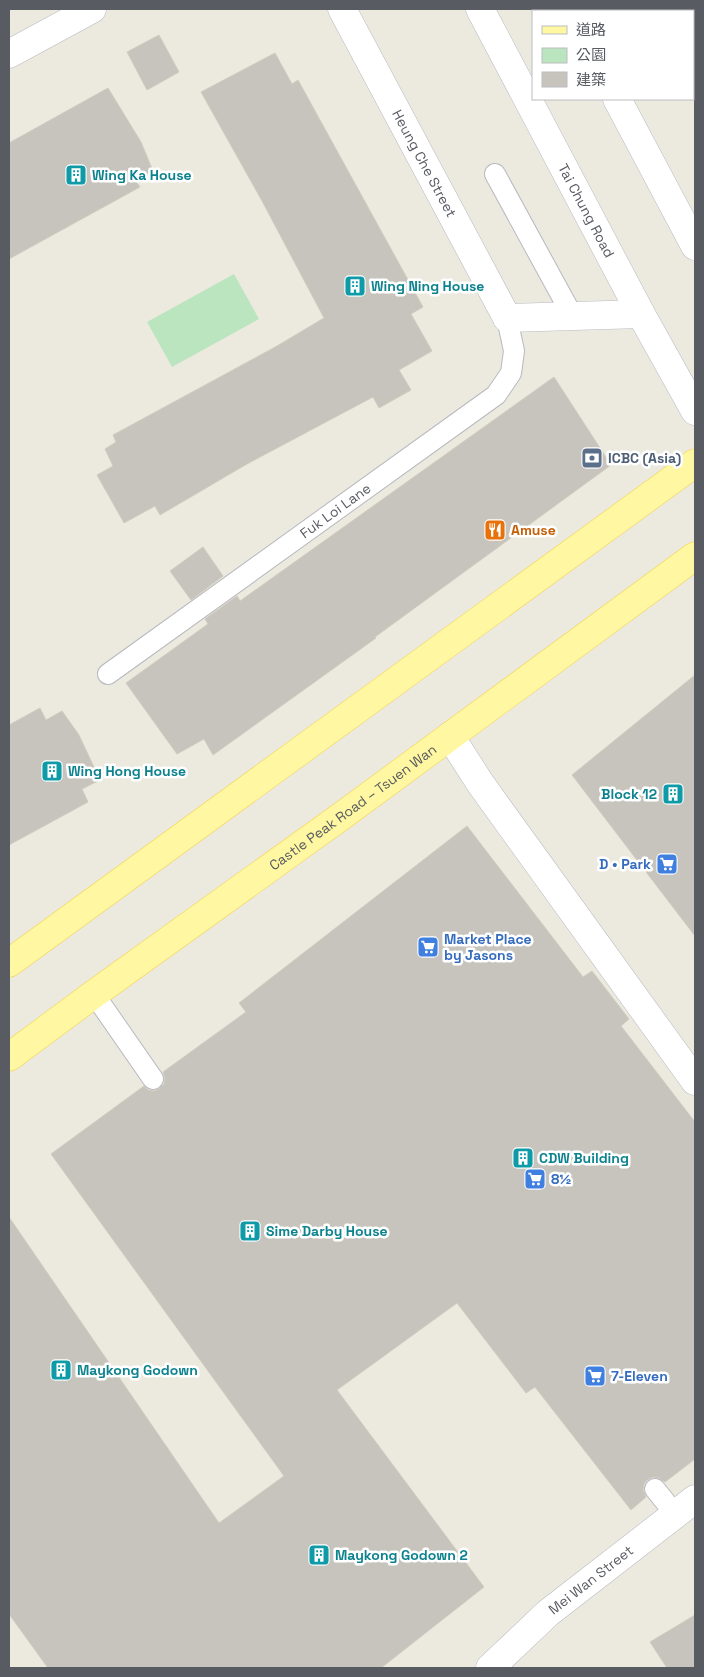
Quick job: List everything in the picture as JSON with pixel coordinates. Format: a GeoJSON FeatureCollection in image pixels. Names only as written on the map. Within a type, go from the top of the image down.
{"type":"FeatureCollection","features":[{"type":"Feature","properties":{"kind":"main road"},"geometry":{"type":"LineString","coordinates":[[9,963],[695,463]]}},
{"type":"Feature","properties":{"kind":"main road","name":"Castle Peak Road – Tsuen Wan"},"geometry":{"type":"LineString","coordinates":[[9,1057],[695,556]]}},
{"type":"Feature","properties":{"kind":"street"},"geometry":{"type":"LineString","coordinates":[[9,54],[92,9]]}},
{"type":"Feature","properties":{"kind":"street","name":"Heung Che Street"},"geometry":{"type":"LineString","coordinates":[[342,9],[507,318]]}},
{"type":"Feature","properties":{"kind":"street","name":"Tai Chung Road"},"geometry":{"type":"LineString","coordinates":[[480,9],[641,314],[695,411]]}},
{"type":"Feature","properties":{"kind":"street"},"geometry":{"type":"LineString","coordinates":[[618,100],[695,246]]}},
{"type":"Feature","properties":{"kind":"street"},"geometry":{"type":"LineString","coordinates":[[507,318],[641,314]]}},
{"type":"Feature","properties":{"kind":"street"},"geometry":{"type":"LineString","coordinates":[[450,736],[480,783],[695,1081]]}},
{"type":"Feature","properties":{"kind":"street","name":"Mei Wan Street"},"geometry":{"type":"LineString","coordinates":[[490,1668],[548,1613],[685,1506]]}},
{"type":"Feature","properties":{"kind":"lane"},"geometry":{"type":"LineString","coordinates":[[495,174],[572,315]]}},
{"type":"Feature","properties":{"kind":"lane","name":"Fuk Loi Lane"},"geometry":{"type":"LineString","coordinates":[[108,674],[496,395],[511,374],[514,351],[507,318]]}},
{"type":"Feature","properties":{"kind":"lane"},"geometry":{"type":"LineString","coordinates":[[94,994],[153,1079]]}},
{"type":"Feature","properties":{"kind":"lane"},"geometry":{"type":"LineString","coordinates":[[655,1489],[685,1506]]}},
{"type":"Feature","properties":{"kind":"green space"},"geometry":{"type":"Polygon","coordinates":[[[234,274],[259,319],[172,367],[147,322],[234,274]]]}},
{"type":"Feature","properties":{"kind":"pier"},"geometry":{"type":"Polygon","coordinates":[[[427,9],[634,9],[532,10],[532,100],[683,100],[695,123],[695,202],[577,265],[515,162],[513,163],[427,9]]]}},
{"type":"Feature","properties":{"kind":"building"},"geometry":{"type":"Polygon","coordinates":[[[159,35],[179,72],[147,90],[127,52],[159,35]]]}},
{"type":"Feature","properties":{"kind":"building","name":"Wing Ning House"},"geometry":{"type":"Polygon","coordinates":[[[275,53],[292,84],[298,80],[423,307],[411,314],[432,351],[399,370],[411,390],[379,408],[373,397],[247,464],[160,515],[155,506],[124,523],[97,475],[113,466],[105,449],[116,442],[113,435],[277,346],[324,318],[201,92],[275,53]]]}},
{"type":"Feature","properties":{"kind":"building","name":"Wing Ka House"},"geometry":{"type":"Polygon","coordinates":[[[108,88],[141,142],[153,171],[135,180],[140,187],[9,259],[9,143],[108,88]]]}},
{"type":"Feature","properties":{"kind":"building"},"geometry":{"type":"Polygon","coordinates":[[[554,377],[611,465],[213,755],[204,739],[177,754],[126,683],[208,624],[205,619],[237,596],[240,601],[554,377]]]}},
{"type":"Feature","properties":{"kind":"building"},"geometry":{"type":"Polygon","coordinates":[[[203,547],[223,576],[191,600],[170,571],[203,547]]]}},
{"type":"Feature","properties":{"kind":"building","name":"D • Park"},"geometry":{"type":"Polygon","coordinates":[[[695,675],[695,936],[572,775],[695,675]]]}},
{"type":"Feature","properties":{"kind":"building","name":"Wing Hong House"},"geometry":{"type":"Polygon","coordinates":[[[40,708],[46,720],[62,711],[79,735],[100,780],[82,789],[88,802],[9,845],[9,725],[40,708]]]}},
{"type":"Feature","properties":{"kind":"building"},"geometry":{"type":"Polygon","coordinates":[[[467,826],[583,977],[592,971],[629,1019],[621,1026],[695,1122],[695,1459],[665,1482],[653,1477],[647,1480],[643,1490],[646,1497],[631,1510],[535,1387],[526,1393],[457,1303],[337,1390],[484,1587],[381,1668],[48,1668],[9,1614],[9,1217],[219,1523],[284,1476],[51,1154],[144,1086],[148,1090],[154,1091],[160,1088],[164,1084],[163,1072],[246,1012],[239,1003],[467,826]]]}},
{"type":"Feature","properties":{"kind":"building"},"geometry":{"type":"Polygon","coordinates":[[[695,1615],[695,1668],[667,1668],[650,1642],[695,1615]]]}},
{"type":"Feature","properties":{"kind":"place","name":"Wing Ka House"},"geometry":{"type":"Point","coordinates":[76,175]}},
{"type":"Feature","properties":{"kind":"place","name":"Wing Ning House"},"geometry":{"type":"Point","coordinates":[355,286]}},
{"type":"Feature","properties":{"kind":"place","name":"ICBC (Asia)"},"geometry":{"type":"Point","coordinates":[592,458]}},
{"type":"Feature","properties":{"kind":"place","name":"Amuse"},"geometry":{"type":"Point","coordinates":[495,530]}},
{"type":"Feature","properties":{"kind":"place","name":"Wing Hong House"},"geometry":{"type":"Point","coordinates":[52,771]}},
{"type":"Feature","properties":{"kind":"place","name":"Block 12"},"geometry":{"type":"Point","coordinates":[673,794]}},
{"type":"Feature","properties":{"kind":"place","name":"D • Park"},"geometry":{"type":"Point","coordinates":[667,864]}},
{"type":"Feature","properties":{"kind":"place","name":"Market Place by Jasons"},"geometry":{"type":"Point","coordinates":[428,947]}},
{"type":"Feature","properties":{"kind":"place","name":"CDW Building"},"geometry":{"type":"Point","coordinates":[523,1158]}},
{"type":"Feature","properties":{"kind":"place","name":"8½"},"geometry":{"type":"Point","coordinates":[535,1179]}},
{"type":"Feature","properties":{"kind":"place","name":"Sime Darby House"},"geometry":{"type":"Point","coordinates":[250,1231]}},
{"type":"Feature","properties":{"kind":"place","name":"Maykong Godown"},"geometry":{"type":"Point","coordinates":[61,1370]}},
{"type":"Feature","properties":{"kind":"place","name":"7-Eleven"},"geometry":{"type":"Point","coordinates":[595,1376]}},
{"type":"Feature","properties":{"kind":"place","name":"Maykong Godown 2"},"geometry":{"type":"Point","coordinates":[319,1555]}}]}
